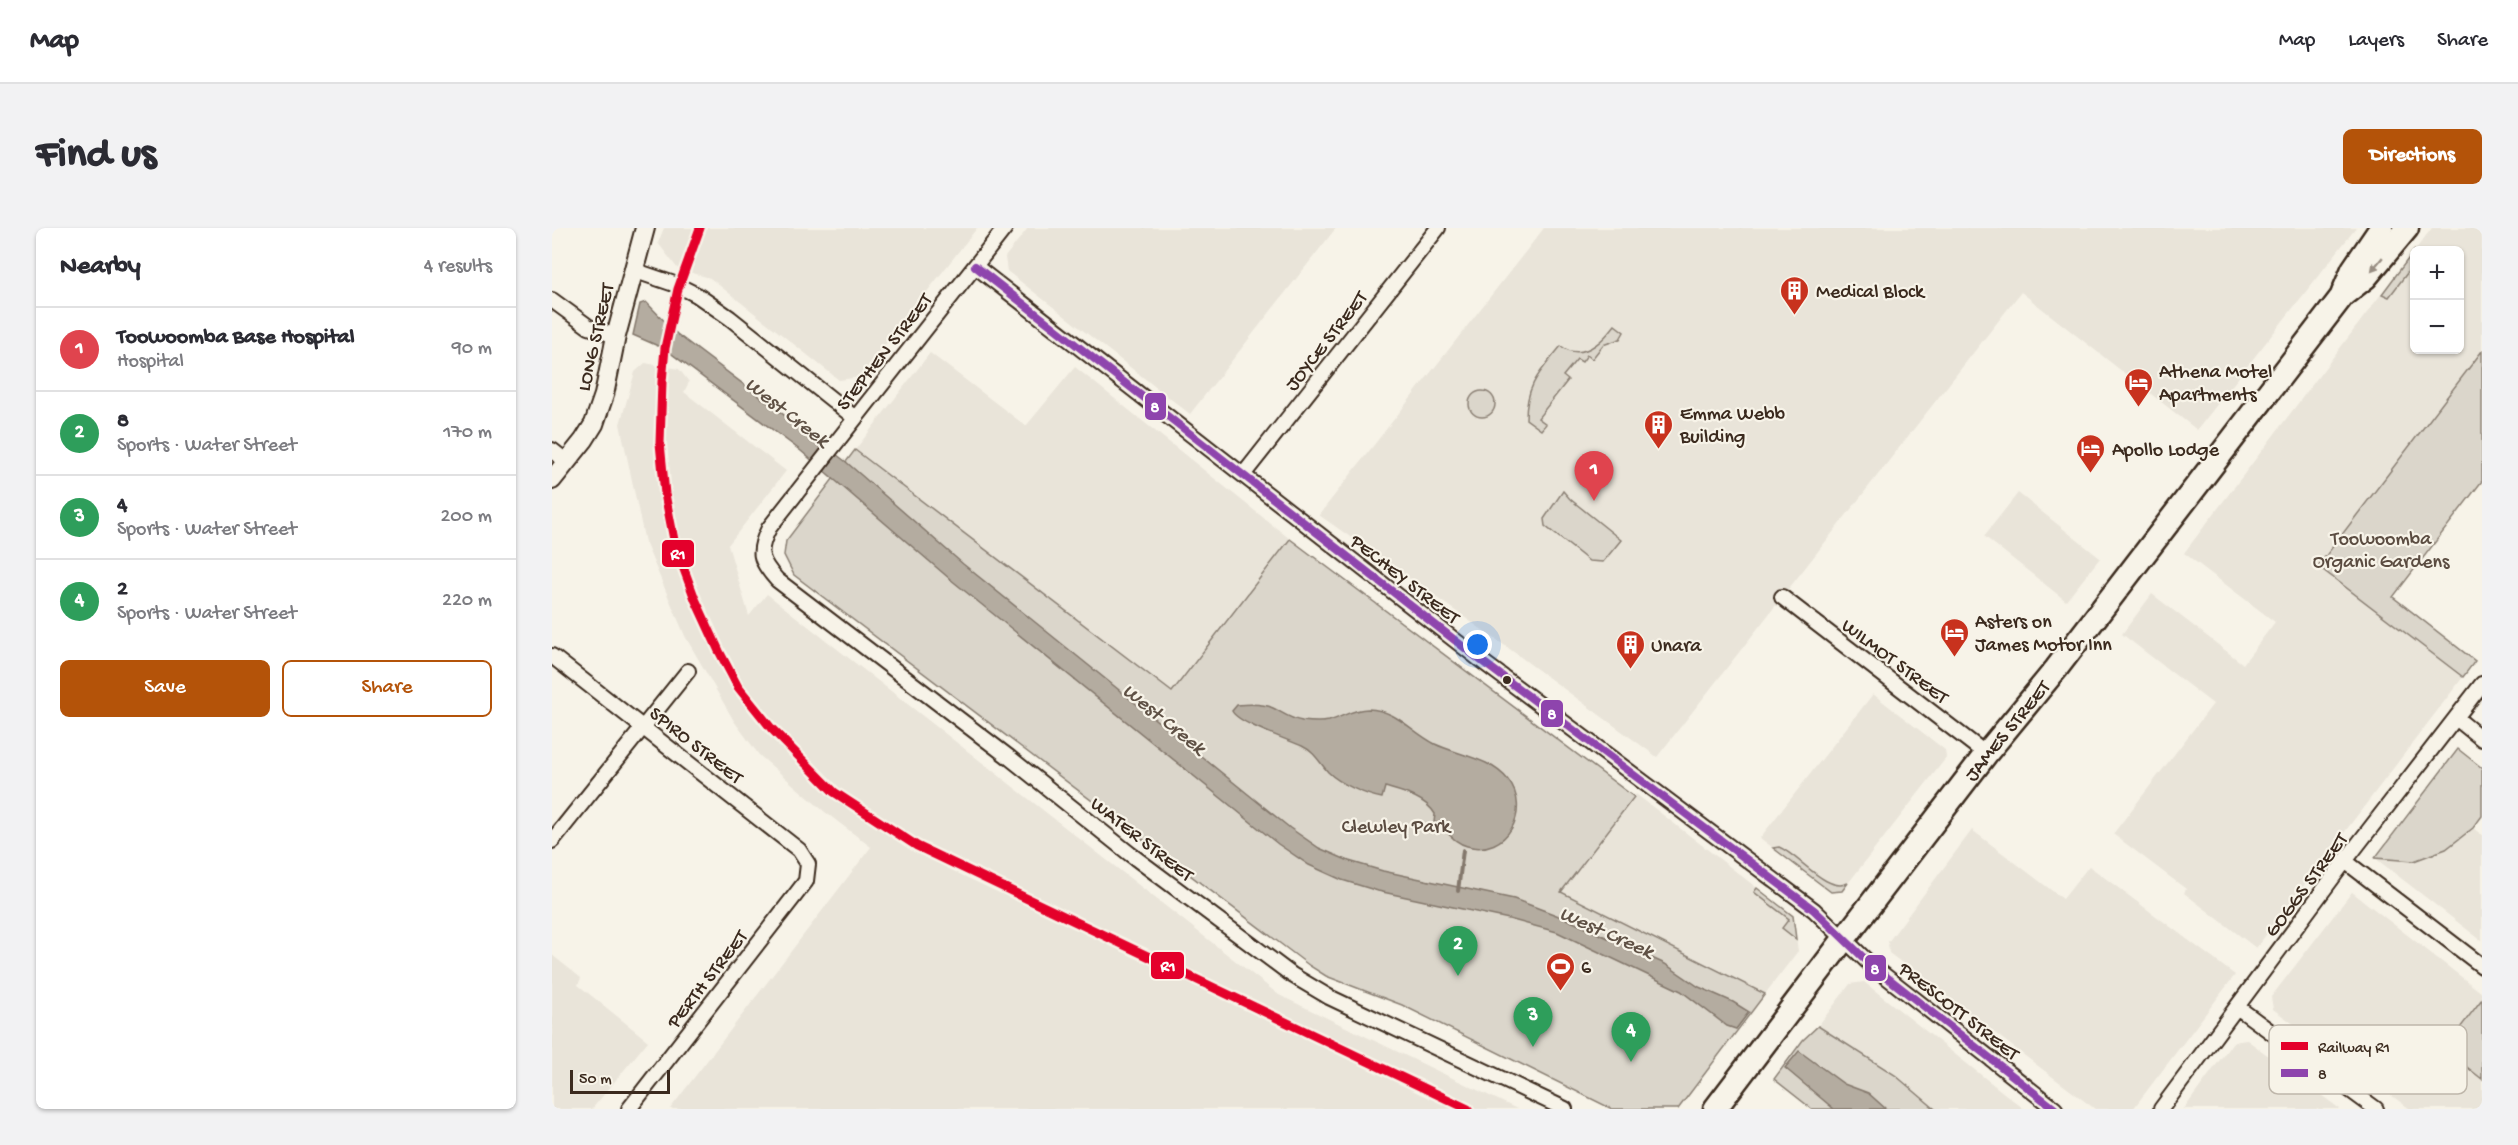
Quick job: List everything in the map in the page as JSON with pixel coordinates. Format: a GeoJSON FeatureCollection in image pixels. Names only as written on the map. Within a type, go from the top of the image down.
{"type":"FeatureCollection","features":[{"type":"Feature","properties":{"kind":"highway","name":"JAMES STREET"},"geometry":{"type":"LineString","coordinates":[[2343,295],[2352,269],[2381,228]]}},
{"type":"Feature","properties":{"kind":"highway","name":"JAMES STREET"},"geometry":{"type":"LineString","coordinates":[[1715,1109],[1986,754],[2056,669],[2343,295],[2366,277],[2407,228]]}},
{"type":"Feature","properties":{"kind":"street","name":"LONG STREET"},"geometry":{"type":"LineString","coordinates":[[552,480],[559,456],[594,424],[604,395],[616,336],[645,228]]}},
{"type":"Feature","properties":{"kind":"street","name":"STEPHEN STREET"},"geometry":{"type":"LineString","coordinates":[[769,528],[1005,228]]}},
{"type":"Feature","properties":{"kind":"street","name":"JOYCE STREET"},"geometry":{"type":"LineString","coordinates":[[1243,476],[1438,228]]}},
{"type":"Feature","properties":{"kind":"street","name":"PECHEY STREET"},"geometry":{"type":"LineString","coordinates":[[975,266],[1479,659],[1814,910],[1844,939]]}},
{"type":"Feature","properties":{"kind":"street"},"geometry":{"type":"LineString","coordinates":[[633,270],[677,285],[697,295],[730,318],[855,418]]}},
{"type":"Feature","properties":{"kind":"street"},"geometry":{"type":"LineString","coordinates":[[552,300],[589,327],[616,336]]}},
{"type":"Feature","properties":{"kind":"street","name":"WATER STREET"},"geometry":{"type":"LineString","coordinates":[[769,528],[760,556],[766,569],[777,580],[1010,758],[1130,854],[1292,975],[1329,997],[1565,1109]]}},
{"type":"Feature","properties":{"kind":"street","name":"WILMOT STREET"},"geometry":{"type":"LineString","coordinates":[[1782,597],[1986,754]]}},
{"type":"Feature","properties":{"kind":"street","name":"SPIRO STREET"},"geometry":{"type":"LineString","coordinates":[[552,656],[799,850],[806,858],[809,869]]}},
{"type":"Feature","properties":{"kind":"street"},"geometry":{"type":"LineString","coordinates":[[552,841],[688,671]]}},
{"type":"Feature","properties":{"kind":"street","name":"GOGGS STREET"},"geometry":{"type":"LineString","coordinates":[[2161,1109],[2345,861],[2482,684]]}},
{"type":"Feature","properties":{"kind":"street"},"geometry":{"type":"LineString","coordinates":[[2456,718],[2482,739]]}},
{"type":"Feature","properties":{"kind":"street"},"geometry":{"type":"LineString","coordinates":[[2345,861],[2482,966]]}},
{"type":"Feature","properties":{"kind":"street","name":"PERTH STREET"},"geometry":{"type":"LineString","coordinates":[[629,1109],[806,881],[809,869]]}},
{"type":"Feature","properties":{"kind":"street","name":"PRESCOTT STREET"},"geometry":{"type":"LineString","coordinates":[[1844,939],[1869,964],[2055,1109]]}},
{"type":"Feature","properties":{"kind":"street"},"geometry":{"type":"LineString","coordinates":[[2237,1007],[2269,1030]]}},
{"type":"Feature","properties":{"kind":"street"},"geometry":{"type":"LineString","coordinates":[[2356,1094],[2376,1109]]}},
{"type":"Feature","properties":{"kind":"shaded area"},"geometry":{"type":"Polygon","coordinates":[[[664,228],[977,228],[860,377],[839,380],[710,278],[678,269],[658,243],[664,228]]]}},
{"type":"Feature","properties":{"kind":"shaded area"},"geometry":{"type":"Polygon","coordinates":[[[1028,228],[1336,228],[1190,414],[1007,271],[1005,257],[1028,228]]]}},
{"type":"Feature","properties":{"kind":"shaded area"},"geometry":{"type":"Polygon","coordinates":[[[1544,228],[2356,228],[2197,430],[2021,292],[1657,757],[1511,650],[1319,515],[1544,228]]]}},
{"type":"Feature","properties":{"kind":"shaded area"},"geometry":{"type":"Polygon","coordinates":[[[2432,228],[2482,228],[2482,351],[2319,566],[2463,677],[2256,948],[2184,893],[2186,889],[2113,834],[2213,704],[2122,634],[2152,594],[2243,664],[2275,622],[2184,553],[2410,256],[2410,354],[2464,354],[2464,246],[2418,246],[2432,228]]]}},
{"type":"Feature","properties":{"kind":"shaded area"},"geometry":{"type":"Polygon","coordinates":[[[646,302],[677,334],[845,461],[963,564],[1290,828],[1319,848],[1349,861],[1383,871],[1514,899],[1564,918],[1665,964],[1699,987],[1749,1012],[1736,1029],[1727,1026],[1681,991],[1557,932],[1509,919],[1378,891],[1342,880],[1309,865],[1278,844],[950,579],[801,451],[665,349],[633,335],[640,304],[646,302]]]}},
{"type":"Feature","properties":{"kind":"shaded area"},"geometry":{"type":"Polygon","coordinates":[[[930,353],[1026,426],[1075,367],[1290,539],[1172,693],[855,450],[930,353]]]}},
{"type":"Feature","properties":{"kind":"shaded area"},"geometry":{"type":"Polygon","coordinates":[[[645,363],[679,369],[689,382],[684,392],[786,471],[728,545],[749,616],[767,594],[1279,995],[1517,1109],[670,1109],[871,847],[825,812],[759,755],[734,721],[685,636],[645,542],[620,424],[635,372],[645,363]]]}},
{"type":"Feature","properties":{"kind":"shaded area"},"geometry":{"type":"Polygon","coordinates":[[[2018,493],[2100,558],[2066,601],[1984,536],[2018,493]]]}},
{"type":"Feature","properties":{"kind":"shaded area"},"geometry":{"type":"Polygon","coordinates":[[[1873,694],[1945,750],[1946,758],[1842,891],[1831,892],[1760,838],[1873,694]]]}},
{"type":"Feature","properties":{"kind":"shaded area"},"geometry":{"type":"Polygon","coordinates":[[[1237,705],[1265,705],[1294,719],[1312,722],[1329,721],[1363,709],[1378,710],[1396,717],[1435,744],[1483,762],[1501,773],[1515,792],[1516,817],[1512,828],[1494,845],[1481,848],[1462,844],[1434,822],[1435,814],[1419,799],[1385,787],[1382,798],[1346,785],[1328,772],[1314,754],[1306,748],[1253,726],[1236,716],[1232,711],[1237,705]]]}},
{"type":"Feature","properties":{"kind":"shaded area"},"geometry":{"type":"Polygon","coordinates":[[[1636,794],[1793,916],[1798,951],[1765,994],[1561,892],[1636,794]]]}},
{"type":"Feature","properties":{"kind":"shaded area"},"geometry":{"type":"Polygon","coordinates":[[[2473,828],[2482,835],[2482,941],[2375,858],[2414,861],[2446,849],[2473,828]]]}},
{"type":"Feature","properties":{"kind":"shaded area"},"geometry":{"type":"Polygon","coordinates":[[[1972,830],[2063,899],[2089,866],[2235,975],[2133,1109],[2095,1109],[1889,953],[1888,942],[1972,830]]]}},
{"type":"Feature","properties":{"kind":"shaded area"},"geometry":{"type":"Polygon","coordinates":[[[2352,892],[2482,993],[2482,999],[2462,1025],[2295,1025],[2273,1009],[2271,997],[2352,892]]]}},
{"type":"Feature","properties":{"kind":"shaded area"},"geometry":{"type":"Polygon","coordinates":[[[552,955],[581,978],[578,985],[648,1041],[592,1109],[552,1109],[552,955]]]}},
{"type":"Feature","properties":{"kind":"shaded area"},"geometry":{"type":"Polygon","coordinates":[[[1864,982],[2024,1109],[1935,1109],[1895,1075],[1818,1026],[1850,984],[1864,982]]]}},
{"type":"Feature","properties":{"kind":"shaded area"},"geometry":{"type":"Polygon","coordinates":[[[2247,1040],[2269,1056],[2269,1094],[2320,1094],[2340,1109],[2184,1109],[2233,1042],[2247,1040]]]}},
{"type":"Feature","properties":{"kind":"shaded area"},"geometry":{"type":"Polygon","coordinates":[[[1799,1051],[1844,1084],[1868,1093],[1886,1109],[1834,1109],[1785,1068],[1799,1051]]]}},
{"type":"Feature","properties":{"kind":"shaded area"},"geometry":{"type":"Polygon","coordinates":[[[2467,1067],[2482,1079],[2482,1109],[2410,1109],[2389,1094],[2467,1094],[2467,1067]]]}},
{"type":"Feature","properties":{"kind":"green space"},"geometry":{"type":"Polygon","coordinates":[[[2410,256],[2410,269],[2389,297],[2382,294],[2410,256]]]}},
{"type":"Feature","properties":{"kind":"green space"},"geometry":{"type":"Polygon","coordinates":[[[1615,325],[1624,332],[1620,339],[1603,345],[1592,359],[1587,355],[1582,362],[1577,359],[1563,376],[1568,380],[1538,418],[1546,424],[1541,430],[1526,419],[1532,387],[1541,371],[1561,346],[1576,352],[1584,351],[1604,338],[1615,325]]]}},
{"type":"Feature","properties":{"kind":"green space","name":"Toowoomba Organic Gardens"},"geometry":{"type":"Polygon","coordinates":[[[2482,351],[2482,481],[2393,597],[2475,661],[2463,677],[2318,566],[2482,351]]]}},
{"type":"Feature","properties":{"kind":"green space"},"geometry":{"type":"Polygon","coordinates":[[[1482,391],[1491,395],[1495,404],[1491,413],[1482,417],[1473,413],[1469,404],[1473,395],[1482,391]]]}},
{"type":"Feature","properties":{"kind":"green space","name":"Clewley Park"},"geometry":{"type":"Polygon","coordinates":[[[855,450],[1172,692],[1290,539],[1634,797],[1561,892],[1765,994],[1678,1109],[1612,1109],[1402,1005],[1326,976],[794,575],[784,555],[786,541],[855,450]]]}},
{"type":"Feature","properties":{"kind":"green space"},"geometry":{"type":"Polygon","coordinates":[[[1563,491],[1621,540],[1603,562],[1589,561],[1545,526],[1544,519],[1563,491]]]}},
{"type":"Feature","properties":{"kind":"green space"},"geometry":{"type":"Polygon","coordinates":[[[2458,749],[2482,768],[2482,816],[2473,828],[2446,849],[2414,861],[2375,858],[2458,749]]]}},
{"type":"Feature","properties":{"kind":"green space"},"geometry":{"type":"Polygon","coordinates":[[[1779,847],[1822,879],[1840,885],[1848,883],[1842,891],[1831,892],[1773,848],[1779,847]]]}},
{"type":"Feature","properties":{"kind":"green space"},"geometry":{"type":"Polygon","coordinates":[[[1757,888],[1793,916],[1796,939],[1782,928],[1789,919],[1754,892],[1757,888]]]}},
{"type":"Feature","properties":{"kind":"green space"},"geometry":{"type":"Polygon","coordinates":[[[2482,999],[2482,1079],[2467,1067],[2467,1025],[2462,1025],[2482,999]]]}},
{"type":"Feature","properties":{"kind":"green space"},"geometry":{"type":"Polygon","coordinates":[[[1818,1026],[1895,1075],[1935,1109],[1812,1109],[1774,1079],[1803,1040],[1818,1026]]]}},
{"type":"Feature","properties":{"kind":"waterway"},"geometry":{"type":"LineString","coordinates":[[1458,891],[1463,850]]}},
{"type":"Feature","properties":{"kind":"rail line","name":"R1"},"geometry":{"type":"LineString","coordinates":[[700,228],[678,289],[665,348],[660,443],[665,494],[675,545],[695,599],[738,687],[771,728],[834,792],[917,846],[1468,1109]]}},
{"type":"Feature","properties":{"kind":"transit line","name":"8"},"geometry":{"type":"LineString","coordinates":[[975,266],[1479,659],[1814,910],[1870,964],[2055,1109]]}},
{"type":"Feature","properties":{"kind":"place","name":"Medical Block"},"geometry":{"type":"Point","coordinates":[1795,316]}},
{"type":"Feature","properties":{"kind":"place","name":"Athena Motel Apartments"},"geometry":{"type":"Point","coordinates":[2138,408]}},
{"type":"Feature","properties":{"kind":"place","name":"Emma Webb Building"},"geometry":{"type":"Point","coordinates":[1659,450]}},
{"type":"Feature","properties":{"kind":"place","name":"Apollo Lodge"},"geometry":{"type":"Point","coordinates":[2091,474]}},
{"type":"Feature","properties":{"kind":"place","name":"Toowoomba Base Hospital"},"geometry":{"type":"Point","coordinates":[1594,501]}},
{"type":"Feature","properties":{"kind":"place","name":"Asters on James Motor Inn"},"geometry":{"type":"Point","coordinates":[1954,658]}},
{"type":"Feature","properties":{"kind":"place","name":"Unara"},"geometry":{"type":"Point","coordinates":[1630,670]}},
{"type":"Feature","properties":{"kind":"place","name":"8"},"geometry":{"type":"Point","coordinates":[1458,976]}},
{"type":"Feature","properties":{"kind":"place","name":"6"},"geometry":{"type":"Point","coordinates":[1560,992]}},
{"type":"Feature","properties":{"kind":"place","name":"4"},"geometry":{"type":"Point","coordinates":[1533,1047]}},
{"type":"Feature","properties":{"kind":"place","name":"2"},"geometry":{"type":"Point","coordinates":[1631,1062]}},
{"type":"Feature","properties":{"kind":"water label","name":"West Creek"},"geometry":{"type":"Point","coordinates":[788,411]}},
{"type":"Feature","properties":{"kind":"water label","name":"West Creek"},"geometry":{"type":"Point","coordinates":[1165,718]}},
{"type":"Feature","properties":{"kind":"water label","name":"West Creek"},"geometry":{"type":"Point","coordinates":[1607,931]}}]}
